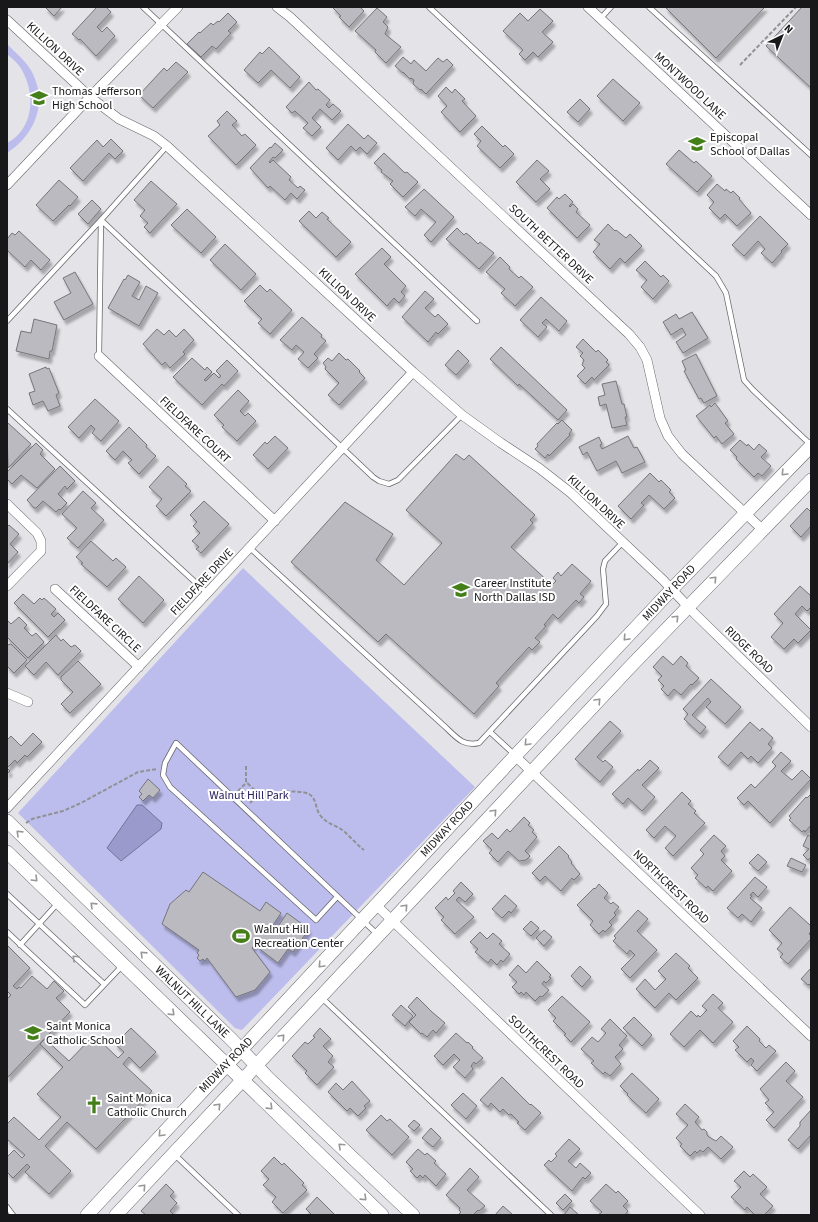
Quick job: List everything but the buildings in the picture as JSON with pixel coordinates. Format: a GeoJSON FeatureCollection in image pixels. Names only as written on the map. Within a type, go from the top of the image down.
{"type":"FeatureCollection","features":[{"type":"Feature","properties":{"kind":"main road","name":"MIDWAY ROAD"},"geometry":{"type":"LineString","coordinates":[[87,1215],[554,714],[745,512],[811,445]]}},
{"type":"Feature","properties":{"kind":"main road","name":"MIDWAY ROAD"},"geometry":{"type":"LineString","coordinates":[[116,1215],[687,606],[811,480]]}},
{"type":"Feature","properties":{"kind":"main road"},"geometry":{"type":"LineString","coordinates":[[554,714],[571,730]]}},
{"type":"Feature","properties":{"kind":"main road","name":"WALNUT HILL LANE"},"geometry":{"type":"LineString","coordinates":[[7,821],[256,1066],[413,1215]]}},
{"type":"Feature","properties":{"kind":"main road","name":"WALNUT HILL LANE"},"geometry":{"type":"LineString","coordinates":[[7,852],[382,1215]]}},
{"type":"Feature","properties":{"kind":"main road"},"geometry":{"type":"LineString","coordinates":[[58,902],[73,886]]}},
{"type":"Feature","properties":{"kind":"street"},"geometry":{"type":"LineString","coordinates":[[7,185],[178,7]]}},
{"type":"Feature","properties":{"kind":"street","name":"SOUTH BETTER DRIVE"},"geometry":{"type":"LineString","coordinates":[[277,7],[290,17],[629,334],[640,347],[647,360],[660,418],[668,436],[682,454],[762,529]]}},
{"type":"Feature","properties":{"kind":"street","name":"MONTWOOD LANE"},"geometry":{"type":"LineString","coordinates":[[588,7],[811,215]]}},
{"type":"Feature","properties":{"kind":"street","name":"KILLION DRIVE"},"geometry":{"type":"LineString","coordinates":[[7,20],[90,97],[118,119],[154,136],[167,146],[413,372],[462,415],[539,468],[571,493],[672,589]]}},
{"type":"Feature","properties":{"kind":"street","name":"FIELDFARE COURT"},"geometry":{"type":"LineString","coordinates":[[99,356],[275,521]]}},
{"type":"Feature","properties":{"kind":"street","name":"FIELDFARE DRIVE"},"geometry":{"type":"LineString","coordinates":[[7,808],[413,372]]}},
{"type":"Feature","properties":{"kind":"street"},"geometry":{"type":"LineString","coordinates":[[7,504],[37,533],[41,541],[41,551],[7,586]]}},
{"type":"Feature","properties":{"kind":"street","name":"FIELDFARE CIRCLE"},"geometry":{"type":"LineString","coordinates":[[55,589],[139,667]]}},
{"type":"Feature","properties":{"kind":"street","name":"RIDGE ROAD"},"geometry":{"type":"LineString","coordinates":[[672,589],[687,606],[811,727]]}},
{"type":"Feature","properties":{"kind":"street"},"geometry":{"type":"LineString","coordinates":[[7,693],[28,702]]}},
{"type":"Feature","properties":{"kind":"street","name":"NORTHCREST ROAD"},"geometry":{"type":"LineString","coordinates":[[515,756],[811,1036]]}},
{"type":"Feature","properties":{"kind":"street","name":"SOUTHCREST ROAD"},"geometry":{"type":"LineString","coordinates":[[376,905],[700,1215]]}},
{"type":"Feature","properties":{"kind":"lane"},"geometry":{"type":"LineString","coordinates":[[142,7],[477,322]]}},
{"type":"Feature","properties":{"kind":"lane"},"geometry":{"type":"LineString","coordinates":[[429,7],[716,276],[726,293],[744,380],[811,445]]}},
{"type":"Feature","properties":{"kind":"lane"},"geometry":{"type":"LineString","coordinates":[[601,18],[610,7]]}},
{"type":"Feature","properties":{"kind":"lane"},"geometry":{"type":"LineString","coordinates":[[649,7],[811,155]]}},
{"type":"Feature","properties":{"kind":"lane"},"geometry":{"type":"LineString","coordinates":[[7,321],[101,220],[167,146]]}},
{"type":"Feature","properties":{"kind":"lane"},"geometry":{"type":"LineString","coordinates":[[99,356],[101,220]]}},
{"type":"Feature","properties":{"kind":"lane"},"geometry":{"type":"LineString","coordinates":[[101,220],[373,477],[380,481],[389,484],[398,480],[462,415]]}},
{"type":"Feature","properties":{"kind":"lane"},"geometry":{"type":"LineString","coordinates":[[7,409],[207,594]]}},
{"type":"Feature","properties":{"kind":"lane"},"geometry":{"type":"LineString","coordinates":[[250,548],[464,744],[472,745],[479,743],[490,732],[597,616],[606,604],[606,594],[602,578],[605,561],[623,542]]}},
{"type":"Feature","properties":{"kind":"lane"},"geometry":{"type":"LineString","coordinates":[[490,732],[515,756]]}},
{"type":"Feature","properties":{"kind":"lane"},"geometry":{"type":"LineString","coordinates":[[337,897],[316,920],[170,787],[163,775],[165,763],[176,743],[378,936]]}},
{"type":"Feature","properties":{"kind":"lane"},"geometry":{"type":"LineString","coordinates":[[7,894],[104,984]]}},
{"type":"Feature","properties":{"kind":"lane"},"geometry":{"type":"LineString","coordinates":[[20,945],[58,902]]}},
{"type":"Feature","properties":{"kind":"lane"},"geometry":{"type":"LineString","coordinates":[[7,932],[85,1005],[123,965]]}},
{"type":"Feature","properties":{"kind":"lane"},"geometry":{"type":"LineString","coordinates":[[320,997],[551,1215]]}},
{"type":"Feature","properties":{"kind":"lane"},"geometry":{"type":"LineString","coordinates":[[174,1154],[238,1215]]}},
{"type":"Feature","properties":{"kind":"lane"},"geometry":{"type":"LineString","coordinates":[[7,1207],[13,1215]]}},
{"type":"Feature","properties":{"kind":"path"},"geometry":{"type":"LineString","coordinates":[[740,65],[796,7]]}},
{"type":"Feature","properties":{"kind":"path"},"geometry":{"type":"LineString","coordinates":[[232,797],[246,782],[246,766]]}},
{"type":"Feature","properties":{"kind":"path"},"geometry":{"type":"LineString","coordinates":[[26,823],[32,819],[63,811],[81,803],[138,772],[164,768]]}},
{"type":"Feature","properties":{"kind":"path"},"geometry":{"type":"LineString","coordinates":[[246,782],[259,794]]}},
{"type":"Feature","properties":{"kind":"path"},"geometry":{"type":"LineString","coordinates":[[244,809],[259,794],[301,792],[308,794],[315,801],[316,808],[320,815],[328,823],[340,829],[364,850]]}},
{"type":"Feature","properties":{"kind":"green space"},"geometry":{"type":"Polygon","coordinates":[[[7,44],[30,68],[37,84],[39,107],[31,128],[25,137],[17,146],[7,153],[7,143],[23,128],[28,119],[30,98],[29,87],[19,65],[7,54],[7,44]]]}},
{"type":"Feature","properties":{"kind":"green space","name":"Walnut Hill Park"},"geometry":{"type":"Polygon","coordinates":[[[243,568],[475,787],[241,1030],[235,1028],[18,813],[243,568]]]}},
{"type":"Feature","properties":{"kind":"shaded area"},"geometry":{"type":"Polygon","coordinates":[[[137,805],[142,805],[162,823],[161,829],[121,861],[107,848],[137,805]]]}},
{"type":"Feature","properties":{"kind":"place","name":"Thomas Jefferson High School"},"geometry":{"type":"Point","coordinates":[39,98]}},
{"type":"Feature","properties":{"kind":"place","name":"Episcopal School of Dallas"},"geometry":{"type":"Point","coordinates":[697,144]}},
{"type":"Feature","properties":{"kind":"place","name":"Career Institute North Dallas ISD"},"geometry":{"type":"Point","coordinates":[461,590]}},
{"type":"Feature","properties":{"kind":"place","name":"Walnut Hill Recreation Center"},"geometry":{"type":"Point","coordinates":[241,936]}},
{"type":"Feature","properties":{"kind":"place","name":"Saint Monica Catholic School"},"geometry":{"type":"Point","coordinates":[33,1033]}},
{"type":"Feature","properties":{"kind":"place","name":"Saint Monica Catholic Church"},"geometry":{"type":"Point","coordinates":[94,1105]}}]}
